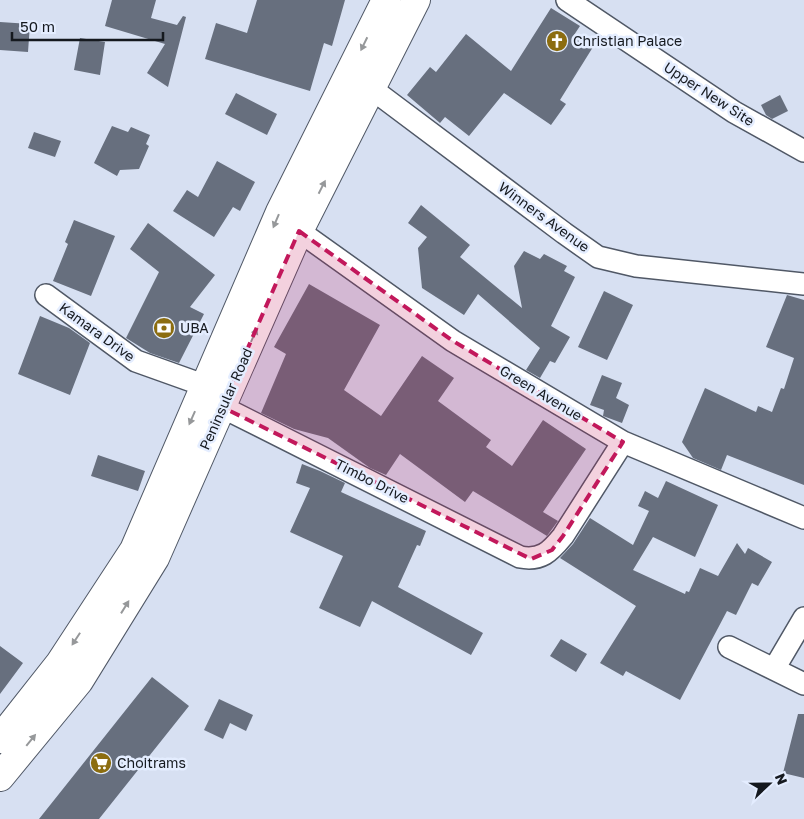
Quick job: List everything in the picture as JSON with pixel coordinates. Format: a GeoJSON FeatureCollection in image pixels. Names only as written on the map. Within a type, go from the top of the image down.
{"type":"FeatureCollection","features":[{"type":"Feature","properties":{"kind":"main road","name":"Peninsular Road"},"geometry":{"type":"LineString","coordinates":[[0,739],[60,663],[134,550],[280,212],[386,0]]}},
{"type":"Feature","properties":{"kind":"main road","name":"Peninsular Road"},"geometry":{"type":"LineString","coordinates":[[0,777],[79,681],[155,558],[299,231],[416,0]]}},
{"type":"Feature","properties":{"kind":"street","name":"Upper New Site"},"geometry":{"type":"LineString","coordinates":[[567,0],[734,112],[804,151]]}},
{"type":"Feature","properties":{"kind":"street","name":"Winners Avenue"},"geometry":{"type":"LineString","coordinates":[[348,76],[372,89],[564,233],[598,256],[636,266],[804,284]]}},
{"type":"Feature","properties":{"kind":"street","name":"Green Avenue"},"geometry":{"type":"LineString","coordinates":[[299,231],[453,341],[623,442],[804,518]]}},
{"type":"Feature","properties":{"kind":"street","name":"Kamara Drive"},"geometry":{"type":"LineString","coordinates":[[46,295],[136,361],[206,386]]}},
{"type":"Feature","properties":{"kind":"street","name":"Timbo Drive"},"geometry":{"type":"LineString","coordinates":[[222,407],[520,557],[531,559],[552,550],[563,536],[623,442]]}},
{"type":"Feature","properties":{"kind":"street"},"geometry":{"type":"LineString","coordinates":[[774,669],[804,618]]}},
{"type":"Feature","properties":{"kind":"street"},"geometry":{"type":"LineString","coordinates":[[729,646],[804,684]]}},
{"type":"Feature","properties":{"kind":"highlighted area"},"geometry":{"type":"Polygon","coordinates":[[[299,231],[453,341],[623,442],[563,536],[552,550],[531,559],[222,407],[299,231]]]}},
{"type":"Feature","properties":{"kind":"building"},"geometry":{"type":"Polygon","coordinates":[[[112,0],[156,0],[151,18],[177,25],[183,16],[186,17],[168,87],[147,73],[165,44],[105,26],[112,0]]]}},
{"type":"Feature","properties":{"kind":"building"},"geometry":{"type":"Polygon","coordinates":[[[257,0],[345,0],[332,46],[324,43],[310,91],[205,59],[216,23],[247,33],[257,0]]]}},
{"type":"Feature","properties":{"kind":"building"},"geometry":{"type":"Polygon","coordinates":[[[551,8],[580,26],[574,35],[593,47],[560,100],[566,104],[551,125],[504,93],[469,136],[445,117],[440,123],[407,95],[430,67],[436,72],[466,34],[511,71],[551,8]]]}},
{"type":"Feature","properties":{"kind":"building"},"geometry":{"type":"Polygon","coordinates":[[[0,22],[30,24],[28,52],[0,50],[0,22]]]}},
{"type":"Feature","properties":{"kind":"building"},"geometry":{"type":"Polygon","coordinates":[[[80,38],[105,42],[100,75],[74,70],[80,38]]]}},
{"type":"Feature","properties":{"kind":"building"},"geometry":{"type":"Polygon","coordinates":[[[236,93],[277,114],[267,135],[225,114],[236,93]]]}},
{"type":"Feature","properties":{"kind":"building"},"geometry":{"type":"Polygon","coordinates":[[[780,95],[788,111],[772,119],[766,115],[761,105],[780,95]]]}},
{"type":"Feature","properties":{"kind":"building"},"geometry":{"type":"Polygon","coordinates":[[[112,126],[128,132],[131,127],[150,135],[146,144],[149,146],[139,169],[120,170],[117,176],[94,163],[112,126]]]}},
{"type":"Feature","properties":{"kind":"building"},"geometry":{"type":"Polygon","coordinates":[[[34,132],[61,141],[55,157],[28,148],[34,132]]]}},
{"type":"Feature","properties":{"kind":"building"},"geometry":{"type":"Polygon","coordinates":[[[217,161],[255,182],[240,211],[233,207],[214,237],[173,211],[187,190],[198,197],[217,161]]]}},
{"type":"Feature","properties":{"kind":"building"},"geometry":{"type":"Polygon","coordinates":[[[421,205],[470,245],[460,257],[522,308],[514,266],[524,251],[540,259],[544,254],[567,266],[564,271],[575,277],[551,326],[570,337],[555,363],[550,361],[540,378],[526,370],[540,348],[478,294],[464,315],[422,288],[418,248],[427,237],[408,223],[421,205]]]}},
{"type":"Feature","properties":{"kind":"building"},"geometry":{"type":"Polygon","coordinates":[[[74,220],[115,236],[91,296],[53,281],[68,244],[65,242],[74,220]]]}},
{"type":"Feature","properties":{"kind":"building"},"geometry":{"type":"Polygon","coordinates":[[[148,223],[215,275],[190,307],[204,314],[179,363],[150,353],[126,338],[159,272],[130,249],[148,223]]]}},
{"type":"Feature","properties":{"kind":"building"},"geometry":{"type":"Polygon","coordinates":[[[309,284],[380,325],[344,390],[381,416],[422,356],[454,378],[438,401],[491,440],[486,447],[512,466],[543,420],[586,449],[543,512],[558,521],[547,536],[473,491],[465,502],[400,454],[386,475],[370,468],[328,438],[294,429],[261,413],[286,354],[274,347],[309,284]]]}},
{"type":"Feature","properties":{"kind":"building"},"geometry":{"type":"Polygon","coordinates":[[[604,291],[633,305],[607,360],[578,347],[604,291]]]}},
{"type":"Feature","properties":{"kind":"building"},"geometry":{"type":"Polygon","coordinates":[[[787,295],[804,300],[804,485],[727,455],[721,470],[693,458],[682,442],[705,388],[756,412],[758,406],[772,412],[781,388],[784,389],[794,358],[766,347],[787,295]]]}},
{"type":"Feature","properties":{"kind":"building"},"geometry":{"type":"Polygon","coordinates":[[[40,316],[69,328],[90,343],[70,395],[18,374],[40,316]]]}},
{"type":"Feature","properties":{"kind":"building"},"geometry":{"type":"Polygon","coordinates":[[[602,375],[622,383],[616,398],[629,405],[622,423],[603,416],[604,410],[590,405],[602,375]]]}},
{"type":"Feature","properties":{"kind":"building"},"geometry":{"type":"Polygon","coordinates":[[[98,455],[145,471],[138,491],[91,476],[98,455]]]}},
{"type":"Feature","properties":{"kind":"building"},"geometry":{"type":"Polygon","coordinates":[[[302,464],[345,483],[341,492],[426,531],[420,546],[417,545],[398,587],[483,633],[471,655],[372,601],[360,627],[319,608],[343,556],[290,532],[310,488],[296,483],[302,464]]]}},
{"type":"Feature","properties":{"kind":"building"},"geometry":{"type":"Polygon","coordinates":[[[666,481],[718,505],[695,557],[653,537],[633,570],[685,594],[686,591],[689,592],[700,568],[718,576],[737,543],[745,554],[748,548],[772,562],[758,586],[752,583],[736,615],[727,611],[680,700],[626,671],[623,676],[600,663],[636,606],[560,558],[573,544],[590,518],[633,545],[649,511],[638,506],[645,491],[658,498],[666,481]]]}},
{"type":"Feature","properties":{"kind":"building"},"geometry":{"type":"Polygon","coordinates":[[[561,639],[587,654],[576,672],[550,656],[561,639]]]}},
{"type":"Feature","properties":{"kind":"building"},"geometry":{"type":"Polygon","coordinates":[[[0,646],[23,663],[0,694],[0,646]]]}},
{"type":"Feature","properties":{"kind":"building"},"geometry":{"type":"Polygon","coordinates":[[[152,677],[189,706],[99,819],[39,819],[152,677]]]}},
{"type":"Feature","properties":{"kind":"building"},"geometry":{"type":"Polygon","coordinates":[[[219,699],[253,715],[246,731],[230,723],[223,739],[204,730],[219,699]]]}},
{"type":"Feature","properties":{"kind":"building"},"geometry":{"type":"Polygon","coordinates":[[[798,714],[804,714],[804,778],[783,773],[798,714]]]}},
{"type":"Feature","properties":{"kind":"place","name":"Christian Palace"},"geometry":{"type":"Point","coordinates":[557,41]}},
{"type":"Feature","properties":{"kind":"place","name":"UBA"},"geometry":{"type":"Point","coordinates":[164,328]}},
{"type":"Feature","properties":{"kind":"place","name":"Choitrams"},"geometry":{"type":"Point","coordinates":[101,763]}}]}
